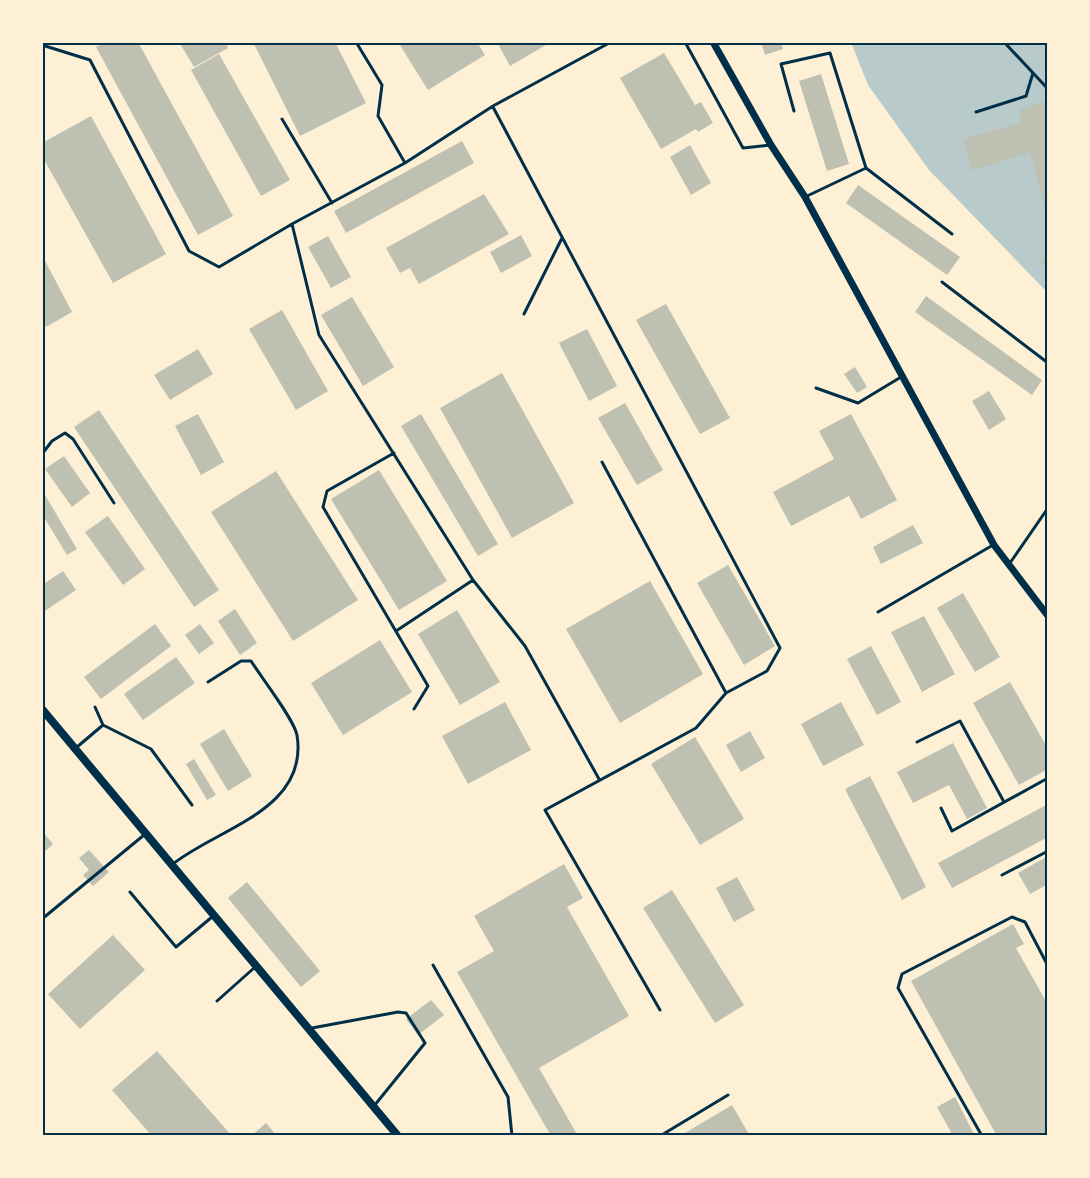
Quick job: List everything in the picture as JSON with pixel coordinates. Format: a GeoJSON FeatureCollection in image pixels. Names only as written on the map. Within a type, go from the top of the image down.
{"type":"FeatureCollection","features":[{"type":"Feature","properties":{"kind":"main road"},"geometry":{"type":"LineString","coordinates":[[42,709],[398,1136]]}},
{"type":"Feature","properties":{"kind":"street"},"geometry":{"type":"LineString","coordinates":[[713,42],[771,145],[805,197],[994,544],[1008,566],[1048,616]]}},
{"type":"Feature","properties":{"kind":"lane"},"geometry":{"type":"LineString","coordinates":[[356,42],[382,85],[378,116],[405,163]]}},
{"type":"Feature","properties":{"kind":"lane"},"geometry":{"type":"LineString","coordinates":[[42,45],[90,60],[189,251],[219,267],[292,224],[405,163],[493,106],[610,42]]}},
{"type":"Feature","properties":{"kind":"lane"},"geometry":{"type":"LineString","coordinates":[[685,42],[743,148],[771,145]]}},
{"type":"Feature","properties":{"kind":"lane"},"geometry":{"type":"LineString","coordinates":[[1005,42],[1048,89]]}},
{"type":"Feature","properties":{"kind":"lane"},"geometry":{"type":"LineString","coordinates":[[794,111],[781,64],[830,53],[866,168],[952,234]]}},
{"type":"Feature","properties":{"kind":"lane"},"geometry":{"type":"LineString","coordinates":[[976,112],[1026,96],[1033,73]]}},
{"type":"Feature","properties":{"kind":"lane"},"geometry":{"type":"LineString","coordinates":[[493,106],[780,648],[767,671],[726,693],[696,728],[545,810],[660,1010]]}},
{"type":"Feature","properties":{"kind":"lane"},"geometry":{"type":"LineString","coordinates":[[282,119],[332,203]]}},
{"type":"Feature","properties":{"kind":"lane"},"geometry":{"type":"LineString","coordinates":[[805,197],[866,168]]}},
{"type":"Feature","properties":{"kind":"lane"},"geometry":{"type":"LineString","coordinates":[[292,224],[319,334],[473,580],[525,646],[599,779]]}},
{"type":"Feature","properties":{"kind":"lane"},"geometry":{"type":"LineString","coordinates":[[524,314],[562,238]]}},
{"type":"Feature","properties":{"kind":"lane"},"geometry":{"type":"LineString","coordinates":[[942,282],[1048,363]]}},
{"type":"Feature","properties":{"kind":"lane"},"geometry":{"type":"LineString","coordinates":[[816,388],[858,403],[902,376]]}},
{"type":"Feature","properties":{"kind":"lane"},"geometry":{"type":"LineString","coordinates":[[42,454],[52,441],[65,433],[73,439],[114,503]]}},
{"type":"Feature","properties":{"kind":"lane"},"geometry":{"type":"LineString","coordinates":[[394,453],[327,491],[323,507],[428,686],[414,709]]}},
{"type":"Feature","properties":{"kind":"lane"},"geometry":{"type":"LineString","coordinates":[[602,462],[726,693]]}},
{"type":"Feature","properties":{"kind":"lane"},"geometry":{"type":"LineString","coordinates":[[1008,566],[1048,508]]}},
{"type":"Feature","properties":{"kind":"lane"},"geometry":{"type":"LineString","coordinates":[[878,612],[994,544]]}},
{"type":"Feature","properties":{"kind":"lane"},"geometry":{"type":"LineString","coordinates":[[396,631],[473,580]]}},
{"type":"Feature","properties":{"kind":"lane"},"geometry":{"type":"LineString","coordinates":[[171,865],[191,849],[247,821],[282,795],[291,778],[296,756],[297,734],[251,661],[241,661],[208,682]]}},
{"type":"Feature","properties":{"kind":"lane"},"geometry":{"type":"LineString","coordinates":[[95,707],[103,725],[151,749],[192,805]]}},
{"type":"Feature","properties":{"kind":"lane"},"geometry":{"type":"LineString","coordinates":[[917,742],[960,721],[1004,802]]}},
{"type":"Feature","properties":{"kind":"lane"},"geometry":{"type":"LineString","coordinates":[[76,748],[103,725]]}},
{"type":"Feature","properties":{"kind":"lane"},"geometry":{"type":"LineString","coordinates":[[941,808],[952,831],[1048,778]]}},
{"type":"Feature","properties":{"kind":"lane"},"geometry":{"type":"LineString","coordinates":[[42,919],[146,834]]}},
{"type":"Feature","properties":{"kind":"lane"},"geometry":{"type":"LineString","coordinates":[[1002,875],[1048,850]]}},
{"type":"Feature","properties":{"kind":"lane"},"geometry":{"type":"LineString","coordinates":[[130,892],[176,946],[213,916]]}},
{"type":"Feature","properties":{"kind":"lane"},"geometry":{"type":"LineString","coordinates":[[982,1136],[898,988],[902,974],[1012,917],[1025,922],[1048,966]]}},
{"type":"Feature","properties":{"kind":"lane"},"geometry":{"type":"LineString","coordinates":[[433,965],[507,1096],[512,1136]]}},
{"type":"Feature","properties":{"kind":"lane"},"geometry":{"type":"LineString","coordinates":[[217,1001],[255,966]]}},
{"type":"Feature","properties":{"kind":"lane"},"geometry":{"type":"LineString","coordinates":[[307,1029],[398,1012],[405,1013],[426,1043],[373,1107]]}},
{"type":"Feature","properties":{"kind":"lane"},"geometry":{"type":"LineString","coordinates":[[660,1136],[728,1095]]}},
{"type":"Feature","properties":{"kind":"shaded area"},"geometry":{"type":"Polygon","coordinates":[[[851,42],[1048,42],[1048,293],[929,170],[868,85],[851,42]]]}},
{"type":"Feature","properties":{"kind":"building"},"geometry":{"type":"Polygon","coordinates":[[[105,42],[138,42],[233,216],[198,235],[96,47],[105,42]]]}},
{"type":"Feature","properties":{"kind":"building"},"geometry":{"type":"Polygon","coordinates":[[[179,42],[225,42],[228,48],[194,67],[179,42]]]}},
{"type":"Feature","properties":{"kind":"building"},"geometry":{"type":"Polygon","coordinates":[[[253,42],[335,42],[366,103],[300,136],[253,42]]]}},
{"type":"Feature","properties":{"kind":"building"},"geometry":{"type":"Polygon","coordinates":[[[398,42],[477,42],[485,55],[428,90],[398,42]]]}},
{"type":"Feature","properties":{"kind":"building"},"geometry":{"type":"Polygon","coordinates":[[[497,42],[551,42],[510,66],[497,42]]]}},
{"type":"Feature","properties":{"kind":"building"},"geometry":{"type":"Polygon","coordinates":[[[761,42],[781,42],[783,49],[765,55],[761,42]]]}},
{"type":"Feature","properties":{"kind":"building"},"geometry":{"type":"Polygon","coordinates":[[[664,53],[695,105],[701,102],[713,123],[698,132],[696,129],[661,149],[620,78],[664,53]]]}},
{"type":"Feature","properties":{"kind":"building"},"geometry":{"type":"Polygon","coordinates":[[[219,54],[290,180],[261,196],[191,70],[219,54]]]}},
{"type":"Feature","properties":{"kind":"building"},"geometry":{"type":"Polygon","coordinates":[[[821,74],[849,164],[827,171],[799,81],[821,74]]]}},
{"type":"Feature","properties":{"kind":"building"},"geometry":{"type":"Polygon","coordinates":[[[1048,100],[1047,215],[1030,152],[971,171],[964,139],[1022,122],[1019,110],[1048,100]]]}},
{"type":"Feature","properties":{"kind":"building"},"geometry":{"type":"Polygon","coordinates":[[[91,116],[166,254],[113,283],[42,156],[42,143],[91,116]]]}},
{"type":"Feature","properties":{"kind":"building"},"geometry":{"type":"Polygon","coordinates":[[[462,141],[474,163],[346,233],[334,211],[462,141]]]}},
{"type":"Feature","properties":{"kind":"building"},"geometry":{"type":"Polygon","coordinates":[[[690,145],[711,183],[691,195],[670,157],[690,145]]]}},
{"type":"Feature","properties":{"kind":"building"},"geometry":{"type":"Polygon","coordinates":[[[858,185],[960,257],[947,275],[846,203],[858,185]]]}},
{"type":"Feature","properties":{"kind":"building"},"geometry":{"type":"Polygon","coordinates":[[[484,194],[509,234],[419,284],[410,268],[400,273],[386,248],[484,194]]]}},
{"type":"Feature","properties":{"kind":"building"},"geometry":{"type":"Polygon","coordinates":[[[521,235],[532,256],[501,273],[490,252],[521,235]]]}},
{"type":"Feature","properties":{"kind":"building"},"geometry":{"type":"Polygon","coordinates":[[[328,236],[351,277],[331,288],[308,247],[328,236]]]}},
{"type":"Feature","properties":{"kind":"building"},"geometry":{"type":"Polygon","coordinates":[[[1048,254],[1048,270],[1040,261],[1048,254]]]}},
{"type":"Feature","properties":{"kind":"building"},"geometry":{"type":"Polygon","coordinates":[[[42,255],[72,312],[46,327],[42,320],[42,255]]]}},
{"type":"Feature","properties":{"kind":"building"},"geometry":{"type":"Polygon","coordinates":[[[926,296],[1042,380],[1032,395],[915,312],[926,296]]]}},
{"type":"Feature","properties":{"kind":"building"},"geometry":{"type":"Polygon","coordinates":[[[352,297],[394,367],[363,386],[321,315],[352,297]]]}},
{"type":"Feature","properties":{"kind":"building"},"geometry":{"type":"Polygon","coordinates":[[[666,304],[730,418],[700,434],[636,320],[666,304]]]}},
{"type":"Feature","properties":{"kind":"building"},"geometry":{"type":"Polygon","coordinates":[[[282,310],[328,391],[296,410],[249,329],[282,310]]]}},
{"type":"Feature","properties":{"kind":"building"},"geometry":{"type":"Polygon","coordinates":[[[587,329],[617,386],[589,401],[559,343],[587,329]]]}},
{"type":"Feature","properties":{"kind":"building"},"geometry":{"type":"Polygon","coordinates":[[[198,349],[213,374],[170,400],[154,375],[198,349]]]}},
{"type":"Feature","properties":{"kind":"building"},"geometry":{"type":"Polygon","coordinates":[[[855,367],[867,387],[857,393],[844,374],[855,367]]]}},
{"type":"Feature","properties":{"kind":"building"},"geometry":{"type":"Polygon","coordinates":[[[502,373],[574,503],[512,538],[440,408],[502,373]]]}},
{"type":"Feature","properties":{"kind":"building"},"geometry":{"type":"Polygon","coordinates":[[[989,391],[1006,419],[989,430],[972,401],[989,391]]]}},
{"type":"Feature","properties":{"kind":"building"},"geometry":{"type":"Polygon","coordinates":[[[625,403],[663,470],[637,485],[598,418],[625,403]]]}},
{"type":"Feature","properties":{"kind":"building"},"geometry":{"type":"Polygon","coordinates":[[[99,410],[219,590],[194,607],[74,427],[99,410]]]}},
{"type":"Feature","properties":{"kind":"building"},"geometry":{"type":"Polygon","coordinates":[[[198,414],[224,462],[201,475],[175,426],[198,414]]]}},
{"type":"Feature","properties":{"kind":"building"},"geometry":{"type":"Polygon","coordinates":[[[421,414],[498,544],[478,556],[401,426],[421,414]]]}},
{"type":"Feature","properties":{"kind":"building"},"geometry":{"type":"Polygon","coordinates":[[[851,414],[897,500],[861,519],[849,496],[791,526],[773,492],[834,459],[819,431],[851,414]]]}},
{"type":"Feature","properties":{"kind":"building"},"geometry":{"type":"Polygon","coordinates":[[[64,456],[90,493],[72,507],[45,469],[64,456]]]}},
{"type":"Feature","properties":{"kind":"building"},"geometry":{"type":"Polygon","coordinates":[[[379,470],[447,581],[399,610],[331,499],[379,470]]]}},
{"type":"Feature","properties":{"kind":"building"},"geometry":{"type":"Polygon","coordinates":[[[276,471],[358,600],[293,641],[211,512],[276,471]]]}},
{"type":"Feature","properties":{"kind":"building"},"geometry":{"type":"Polygon","coordinates":[[[42,490],[77,549],[67,555],[42,514],[42,490]]]}},
{"type":"Feature","properties":{"kind":"building"},"geometry":{"type":"Polygon","coordinates":[[[108,516],[145,569],[123,585],[85,532],[108,516]]]}},
{"type":"Feature","properties":{"kind":"building"},"geometry":{"type":"Polygon","coordinates":[[[913,525],[923,543],[881,564],[873,547],[913,525]]]}},
{"type":"Feature","properties":{"kind":"building"},"geometry":{"type":"Polygon","coordinates":[[[728,565],[775,646],[744,665],[697,583],[728,565]]]}},
{"type":"Feature","properties":{"kind":"building"},"geometry":{"type":"Polygon","coordinates":[[[63,571],[76,590],[42,613],[42,585],[63,571]]]}},
{"type":"Feature","properties":{"kind":"building"},"geometry":{"type":"Polygon","coordinates":[[[650,581],[703,674],[620,723],[566,629],[650,581]]]}},
{"type":"Feature","properties":{"kind":"building"},"geometry":{"type":"Polygon","coordinates":[[[963,593],[1000,657],[975,672],[937,608],[963,593]]]}},
{"type":"Feature","properties":{"kind":"building"},"geometry":{"type":"Polygon","coordinates":[[[235,609],[257,643],[240,655],[218,621],[235,609]]]}},
{"type":"Feature","properties":{"kind":"building"},"geometry":{"type":"Polygon","coordinates":[[[457,610],[500,682],[460,705],[418,634],[457,610]]]}},
{"type":"Feature","properties":{"kind":"building"},"geometry":{"type":"Polygon","coordinates":[[[924,616],[955,674],[922,692],[891,632],[924,616]]]}},
{"type":"Feature","properties":{"kind":"building"},"geometry":{"type":"Polygon","coordinates":[[[155,624],[171,646],[101,699],[84,677],[155,624]]]}},
{"type":"Feature","properties":{"kind":"building"},"geometry":{"type":"Polygon","coordinates":[[[200,624],[214,643],[199,654],[185,635],[200,624]]]}},
{"type":"Feature","properties":{"kind":"building"},"geometry":{"type":"Polygon","coordinates":[[[380,640],[412,692],[343,735],[311,683],[380,640]]]}},
{"type":"Feature","properties":{"kind":"building"},"geometry":{"type":"Polygon","coordinates":[[[871,646],[901,702],[877,715],[847,659],[871,646]]]}},
{"type":"Feature","properties":{"kind":"building"},"geometry":{"type":"Polygon","coordinates":[[[176,657],[195,683],[143,720],[124,694],[176,657]]]}},
{"type":"Feature","properties":{"kind":"building"},"geometry":{"type":"Polygon","coordinates":[[[1010,682],[1048,749],[1048,769],[1019,785],[973,703],[1010,682]]]}},
{"type":"Feature","properties":{"kind":"building"},"geometry":{"type":"Polygon","coordinates":[[[505,702],[531,750],[468,784],[442,736],[505,702]]]}},
{"type":"Feature","properties":{"kind":"building"},"geometry":{"type":"Polygon","coordinates":[[[841,702],[864,745],[823,766],[801,724],[841,702]]]}},
{"type":"Feature","properties":{"kind":"building"},"geometry":{"type":"Polygon","coordinates":[[[224,729],[252,776],[228,791],[200,744],[224,729]]]}},
{"type":"Feature","properties":{"kind":"building"},"geometry":{"type":"Polygon","coordinates":[[[750,731],[765,758],[741,772],[726,745],[750,731]]]}},
{"type":"Feature","properties":{"kind":"building"},"geometry":{"type":"Polygon","coordinates":[[[695,737],[744,819],[700,845],[651,764],[695,737]]]}},
{"type":"Feature","properties":{"kind":"building"},"geometry":{"type":"Polygon","coordinates":[[[953,743],[987,808],[967,819],[949,785],[913,803],[897,772],[953,743]]]}},
{"type":"Feature","properties":{"kind":"building"},"geometry":{"type":"Polygon","coordinates":[[[194,759],[216,795],[207,800],[186,764],[194,759]]]}},
{"type":"Feature","properties":{"kind":"building"},"geometry":{"type":"Polygon","coordinates":[[[870,776],[926,887],[902,900],[845,789],[870,776]]]}},
{"type":"Feature","properties":{"kind":"building"},"geometry":{"type":"Polygon","coordinates":[[[1048,804],[1048,837],[952,888],[938,863],[1048,804]]]}},
{"type":"Feature","properties":{"kind":"building"},"geometry":{"type":"Polygon","coordinates":[[[42,831],[53,844],[42,854],[42,831]]]}},
{"type":"Feature","properties":{"kind":"building"},"geometry":{"type":"Polygon","coordinates":[[[89,850],[109,872],[93,886],[83,875],[89,870],[79,858],[89,850]]]}},
{"type":"Feature","properties":{"kind":"building"},"geometry":{"type":"Polygon","coordinates":[[[1048,856],[1048,884],[1030,894],[1018,873],[1048,856]]]}},
{"type":"Feature","properties":{"kind":"building"},"geometry":{"type":"Polygon","coordinates":[[[564,864],[583,898],[567,907],[629,1016],[539,1068],[578,1136],[551,1136],[457,972],[494,951],[474,916],[564,864]]]}},
{"type":"Feature","properties":{"kind":"building"},"geometry":{"type":"Polygon","coordinates":[[[737,877],[755,910],[734,922],[716,888],[737,877]]]}},
{"type":"Feature","properties":{"kind":"building"},"geometry":{"type":"Polygon","coordinates":[[[247,882],[320,971],[301,987],[228,898],[247,882]]]}},
{"type":"Feature","properties":{"kind":"building"},"geometry":{"type":"Polygon","coordinates":[[[672,890],[744,1005],[715,1023],[643,908],[672,890]]]}},
{"type":"Feature","properties":{"kind":"building"},"geometry":{"type":"Polygon","coordinates":[[[1013,924],[1024,944],[1016,948],[1048,1005],[1048,1136],[997,1136],[911,981],[1013,924]]]}},
{"type":"Feature","properties":{"kind":"building"},"geometry":{"type":"Polygon","coordinates":[[[113,935],[145,970],[80,1029],[48,994],[113,935]]]}},
{"type":"Feature","properties":{"kind":"building"},"geometry":{"type":"Polygon","coordinates":[[[431,1000],[444,1015],[418,1035],[406,1019],[431,1000]]]}},
{"type":"Feature","properties":{"kind":"building"},"geometry":{"type":"Polygon","coordinates":[[[157,1051],[232,1136],[152,1136],[112,1090],[157,1051]]]}},
{"type":"Feature","properties":{"kind":"building"},"geometry":{"type":"Polygon","coordinates":[[[955,1097],[975,1136],[953,1136],[937,1107],[955,1097]]]}},
{"type":"Feature","properties":{"kind":"building"},"geometry":{"type":"Polygon","coordinates":[[[732,1105],[750,1136],[680,1136],[732,1105]]]}},
{"type":"Feature","properties":{"kind":"building"},"geometry":{"type":"Polygon","coordinates":[[[266,1123],[277,1136],[251,1136],[266,1123]]]}}]}
